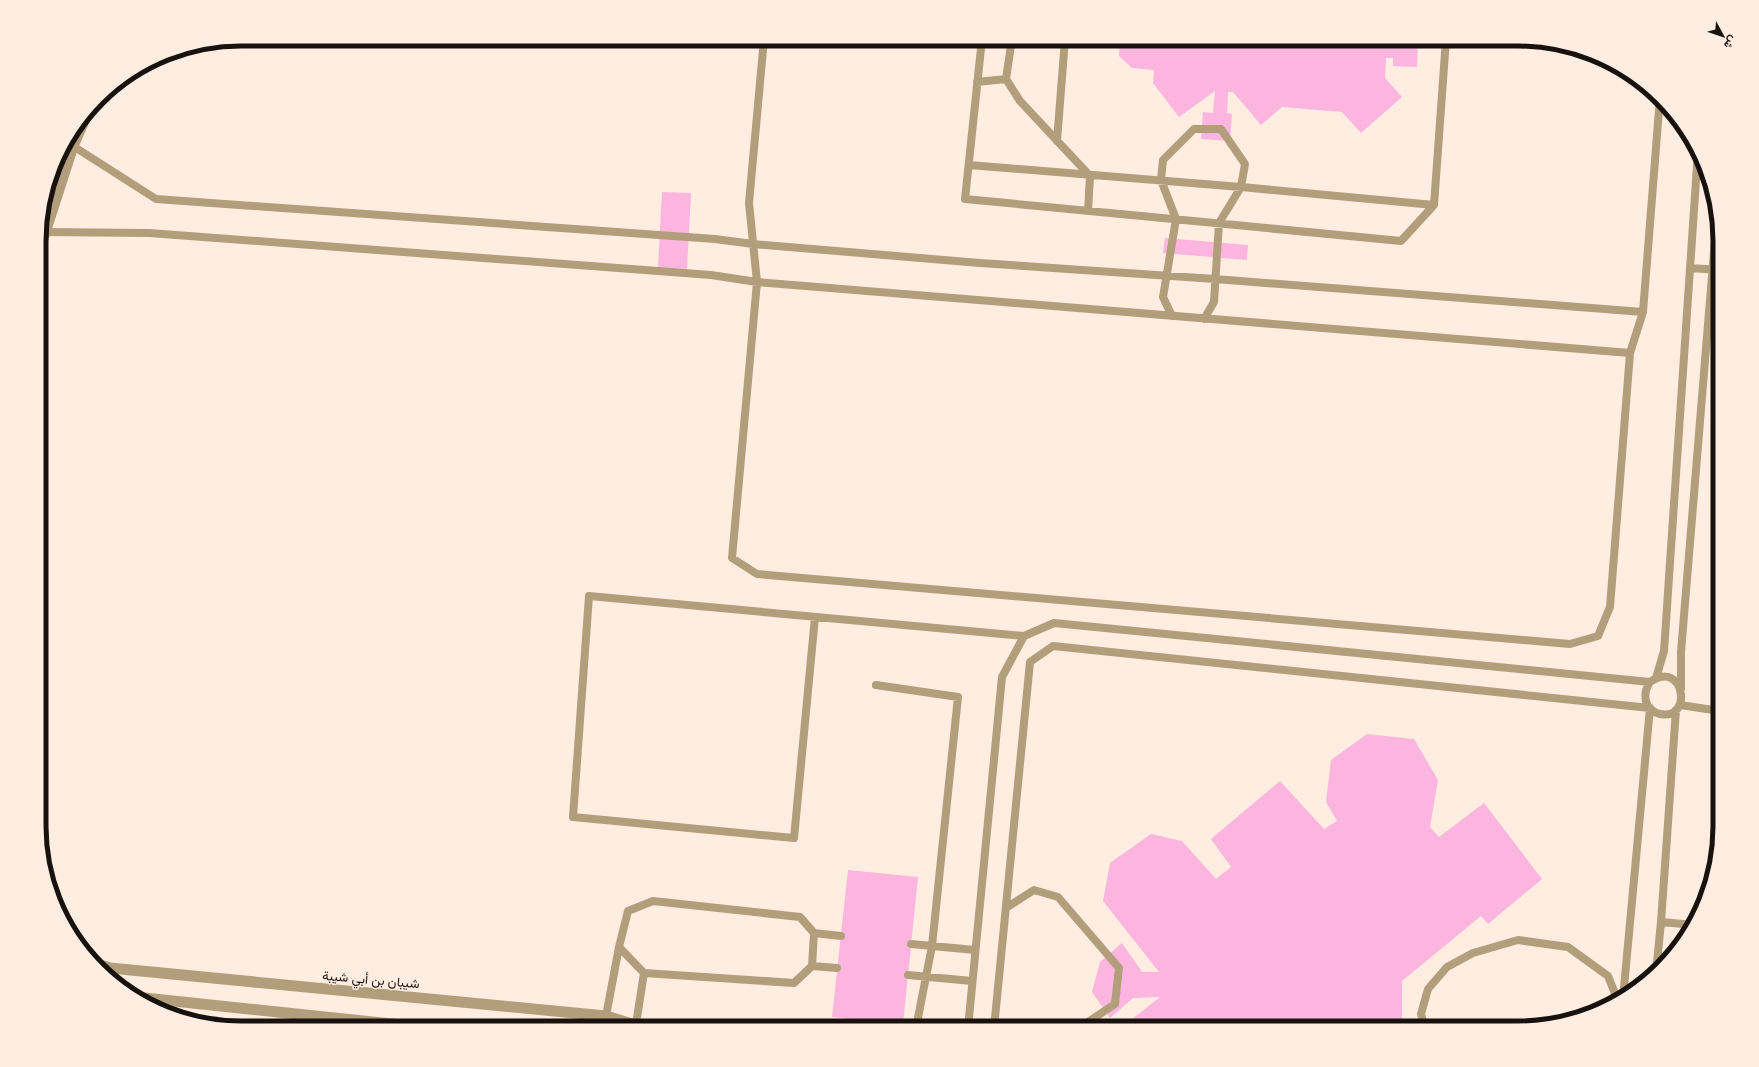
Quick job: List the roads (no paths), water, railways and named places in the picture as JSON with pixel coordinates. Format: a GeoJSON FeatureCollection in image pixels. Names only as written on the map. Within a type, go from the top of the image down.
{"type":"FeatureCollection","features":[{"type":"Feature","properties":{"kind":"street"},"geometry":{"type":"LineString","coordinates":[[47,224],[78,134]]}},
{"type":"Feature","properties":{"kind":"street","name":"شيبان بن أبي شيبة"},"geometry":{"type":"LineString","coordinates":[[106,967],[606,1016],[623,1021]]}},
{"type":"Feature","properties":{"kind":"street"},"geometry":{"type":"LineString","coordinates":[[150,999],[363,1021]]}},
{"type":"Feature","properties":{"kind":"lane"},"geometry":{"type":"LineString","coordinates":[[763,46],[749,203],[756,282],[732,558],[757,574],[1570,644],[1598,636],[1610,607],[1630,353],[1643,312],[1659,106]]}},
{"type":"Feature","properties":{"kind":"lane"},"geometry":{"type":"LineString","coordinates":[[981,46],[965,199],[1401,241],[1434,205],[1445,46]]}},
{"type":"Feature","properties":{"kind":"lane"},"geometry":{"type":"LineString","coordinates":[[1011,46],[1006,79],[1020,101],[1090,176],[1088,211]]}},
{"type":"Feature","properties":{"kind":"lane"},"geometry":{"type":"LineString","coordinates":[[1057,141],[1064,46]]}},
{"type":"Feature","properties":{"kind":"lane"},"geometry":{"type":"LineString","coordinates":[[977,82],[1006,79]]}},
{"type":"Feature","properties":{"kind":"lane"},"geometry":{"type":"LineString","coordinates":[[1172,316],[1163,297],[1176,219],[1161,180],[1163,160],[1194,129],[1221,129],[1245,164],[1241,187],[1219,223],[1214,302],[1204,318]]}},
{"type":"Feature","properties":{"kind":"lane"},"geometry":{"type":"LineString","coordinates":[[73,146],[156,199],[715,239],[753,244],[1643,312]]}},
{"type":"Feature","properties":{"kind":"lane"},"geometry":{"type":"LineString","coordinates":[[1697,164],[1664,651],[1653,680],[1646,688],[1644,696],[1646,703],[1655,713],[1670,713],[1678,707],[1713,710]]}},
{"type":"Feature","properties":{"kind":"lane"},"geometry":{"type":"LineString","coordinates":[[969,165],[1090,176],[1161,180],[1434,205]]}},
{"type":"Feature","properties":{"kind":"lane"},"geometry":{"type":"LineString","coordinates":[[46,232],[150,233],[711,274],[756,282],[1630,353]]}},
{"type":"Feature","properties":{"kind":"lane"},"geometry":{"type":"LineString","coordinates":[[1690,268],[1713,269]]}},
{"type":"Feature","properties":{"kind":"lane"},"geometry":{"type":"LineString","coordinates":[[1657,963],[1678,707],[1682,697],[1681,652],[1713,302]]}},
{"type":"Feature","properties":{"kind":"lane"},"geometry":{"type":"LineString","coordinates":[[815,617],[794,838],[573,817],[589,596],[1024,636],[1054,623],[1653,680],[1664,677],[1672,679],[1681,689]]}},
{"type":"Feature","properties":{"kind":"lane"},"geometry":{"type":"LineString","coordinates":[[969,1021],[1002,677],[1024,636]]}},
{"type":"Feature","properties":{"kind":"lane"},"geometry":{"type":"LineString","coordinates":[[996,1021],[1030,662],[1054,646],[1650,708]]}},
{"type":"Feature","properties":{"kind":"lane"},"geometry":{"type":"LineString","coordinates":[[876,686],[958,696],[932,946],[918,1021]]}},
{"type":"Feature","properties":{"kind":"lane"},"geometry":{"type":"LineString","coordinates":[[1624,990],[1650,708]]}},
{"type":"Feature","properties":{"kind":"lane"},"geometry":{"type":"LineString","coordinates":[[1006,908],[1034,890],[1058,897],[1119,968],[1115,1004],[1090,1021]]}},
{"type":"Feature","properties":{"kind":"lane"},"geometry":{"type":"LineString","coordinates":[[606,1016],[619,947],[628,911],[653,901],[800,917],[814,933],[841,936]]}},
{"type":"Feature","properties":{"kind":"lane"},"geometry":{"type":"LineString","coordinates":[[1661,922],[1687,924]]}},
{"type":"Feature","properties":{"kind":"lane"},"geometry":{"type":"LineString","coordinates":[[619,947],[644,972],[794,983],[812,966],[814,933]]}},
{"type":"Feature","properties":{"kind":"lane"},"geometry":{"type":"LineString","coordinates":[[1422,1021],[1421,1014],[1428,988],[1447,967],[1473,953],[1518,940],[1568,947],[1608,976],[1615,995]]}},
{"type":"Feature","properties":{"kind":"lane"},"geometry":{"type":"LineString","coordinates":[[911,944],[975,950]]}},
{"type":"Feature","properties":{"kind":"lane"},"geometry":{"type":"LineString","coordinates":[[812,966],[837,968]]}},
{"type":"Feature","properties":{"kind":"lane"},"geometry":{"type":"LineString","coordinates":[[640,1021],[644,972]]}},
{"type":"Feature","properties":{"kind":"lane"},"geometry":{"type":"LineString","coordinates":[[908,975],[972,981]]}}]}
